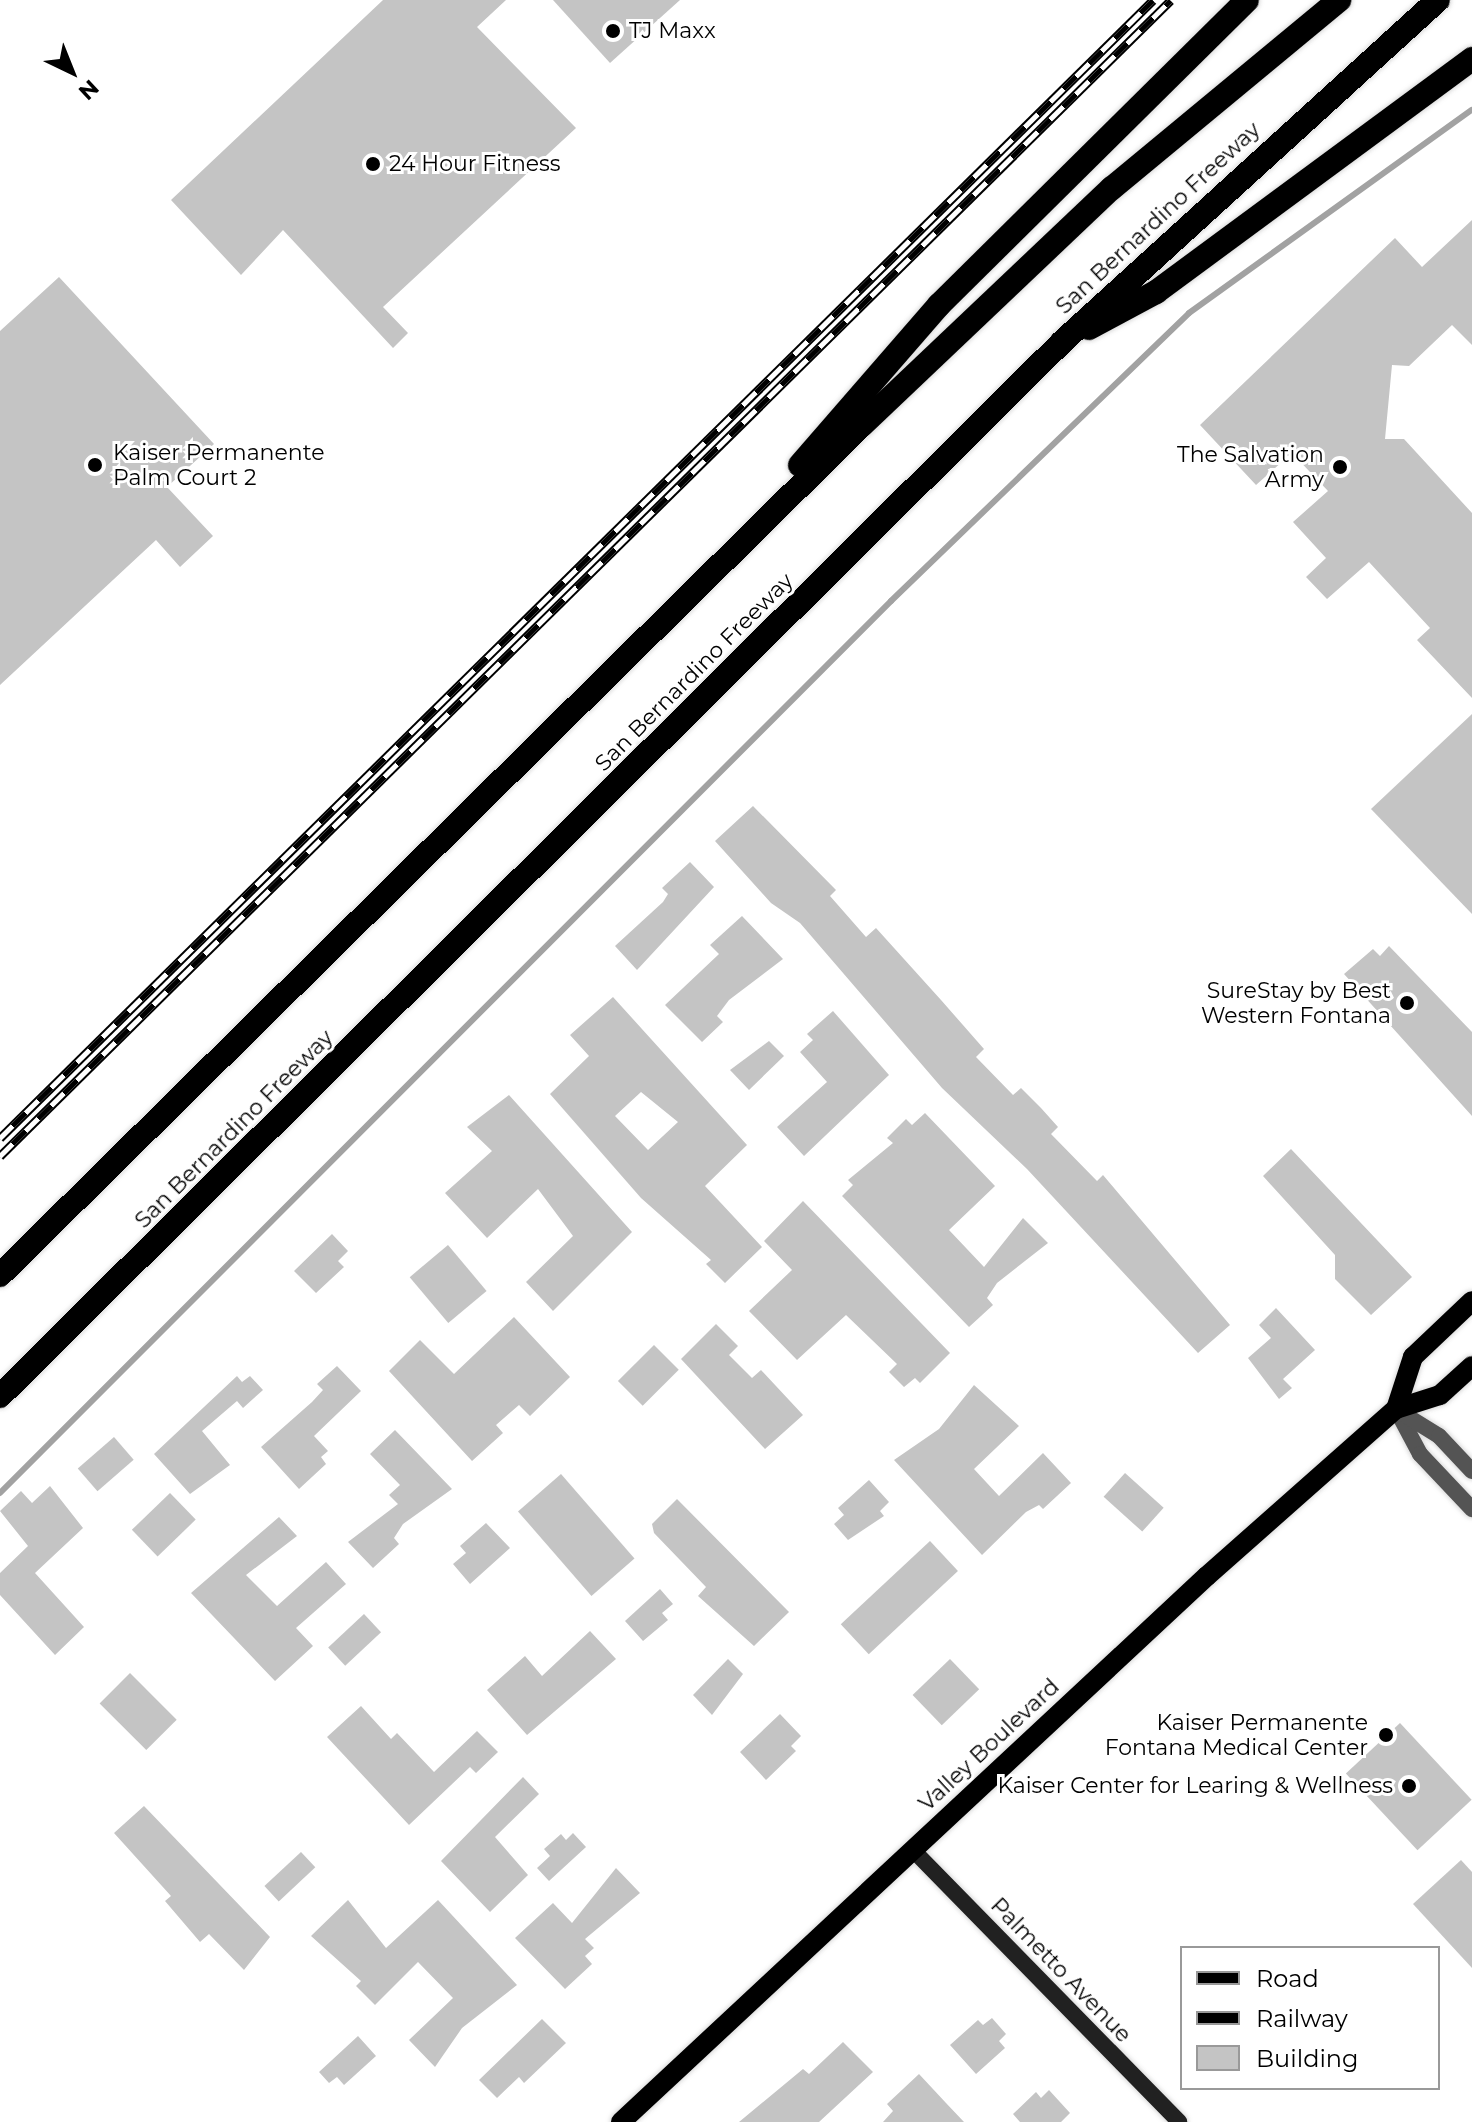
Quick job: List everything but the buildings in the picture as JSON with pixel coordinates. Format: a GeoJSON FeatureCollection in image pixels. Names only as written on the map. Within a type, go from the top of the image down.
{"type":"FeatureCollection","features":[{"type":"Feature","properties":{"kind":"highway"},"geometry":{"type":"LineString","coordinates":[[680,604],[939,305],[1247,0]]}},
{"type":"Feature","properties":{"kind":"highway","name":"San Bernardino Freeway"},"geometry":{"type":"LineString","coordinates":[[0,1275],[680,604],[1112,188],[1339,0]]}},
{"type":"Feature","properties":{"kind":"highway","name":"San Bernardino Freeway"},"geometry":{"type":"LineString","coordinates":[[0,1396],[1062,342],[1438,0]]}},
{"type":"Feature","properties":{"kind":"highway"},"geometry":{"type":"LineString","coordinates":[[1062,342],[1156,292],[1472,59]]}},
{"type":"Feature","properties":{"kind":"main road","name":"Valley Boulevard"},"geometry":{"type":"LineString","coordinates":[[1396,1409],[1413,1357],[1472,1301]]}},
{"type":"Feature","properties":{"kind":"main road","name":"Valley Boulevard"},"geometry":{"type":"LineString","coordinates":[[621,2122],[912,1849],[1396,1409],[1440,1395],[1472,1366]]}},
{"type":"Feature","properties":{"kind":"street"},"geometry":{"type":"LineString","coordinates":[[1396,1409],[1439,1436],[1472,1471]]}},
{"type":"Feature","properties":{"kind":"street"},"geometry":{"type":"LineString","coordinates":[[1396,1409],[1420,1454],[1472,1509]]}},
{"type":"Feature","properties":{"kind":"street","name":"Palmetto Avenue"},"geometry":{"type":"LineString","coordinates":[[912,1849],[1179,2122]]}},
{"type":"Feature","properties":{"kind":"waterway"},"geometry":{"type":"LineString","coordinates":[[0,1493],[891,601],[1189,313],[1472,110]]}},
{"type":"Feature","properties":{"kind":"railway"},"geometry":{"type":"LineString","coordinates":[[0,1138],[1153,0]]}},
{"type":"Feature","properties":{"kind":"railway"},"geometry":{"type":"LineString","coordinates":[[0,1156],[1171,0]]}},
{"type":"Feature","properties":{"kind":"place","name":"TJ Maxx"},"geometry":{"type":"Point","coordinates":[613,31]}},
{"type":"Feature","properties":{"kind":"place","name":"24 Hour Fitness"},"geometry":{"type":"Point","coordinates":[373,164]}},
{"type":"Feature","properties":{"kind":"place","name":"Kaiser Permanente Palm Court 2"},"geometry":{"type":"Point","coordinates":[95,465]}},
{"type":"Feature","properties":{"kind":"place","name":"The Salvation Army"},"geometry":{"type":"Point","coordinates":[1340,467]}},
{"type":"Feature","properties":{"kind":"place","name":"SureStay by Best Western Fontana"},"geometry":{"type":"Point","coordinates":[1407,1003]}},
{"type":"Feature","properties":{"kind":"place","name":"Kaiser Permanente Fontana Medical Center"},"geometry":{"type":"Point","coordinates":[1386,1735]}},
{"type":"Feature","properties":{"kind":"place","name":"Kaiser Center for Learing & Wellness"},"geometry":{"type":"Point","coordinates":[1409,1786]}}]}
